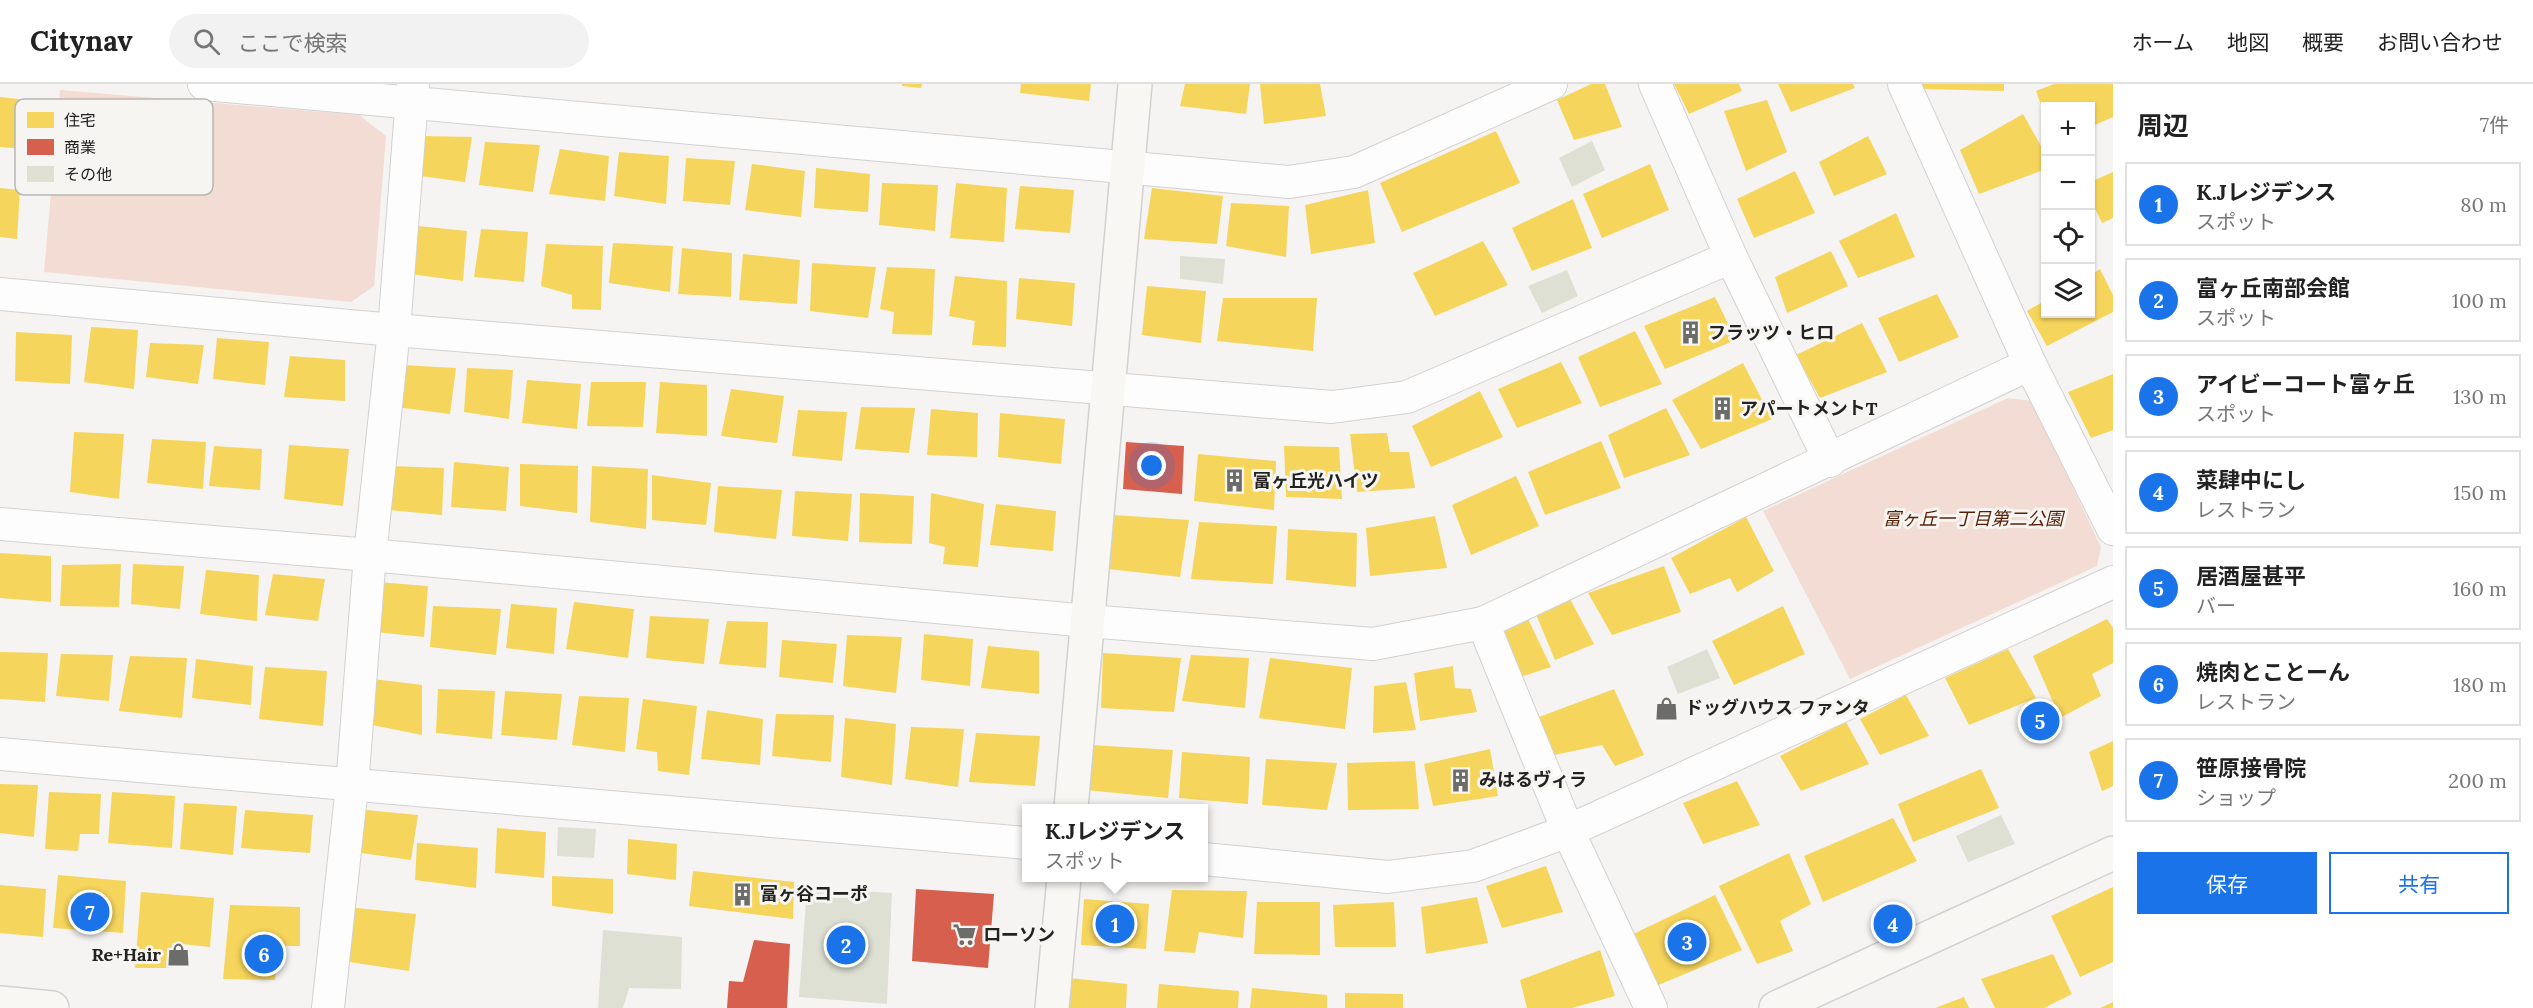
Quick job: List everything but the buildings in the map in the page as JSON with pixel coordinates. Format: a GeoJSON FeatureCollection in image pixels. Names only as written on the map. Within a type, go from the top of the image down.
{"type":"FeatureCollection","features":[{"type":"Feature","properties":{"kind":"street"},"geometry":{"type":"LineString","coordinates":[[204,84],[412,93],[1289,182],[1354,172],[1551,84]]}},
{"type":"Feature","properties":{"kind":"street"},"geometry":{"type":"LineString","coordinates":[[1071,804],[1135,84]]}},
{"type":"Feature","properties":{"kind":"street"},"geometry":{"type":"LineString","coordinates":[[1655,84],[1731,256],[1830,461]]}},
{"type":"Feature","properties":{"kind":"street"},"geometry":{"type":"LineString","coordinates":[[1904,84],[2030,364],[2113,528]]}},
{"type":"Feature","properties":{"kind":"street"},"geometry":{"type":"LineString","coordinates":[[328,1008],[352,786],[370,555],[394,330],[412,93]]}},
{"type":"Feature","properties":{"kind":"street"},"geometry":{"type":"LineString","coordinates":[[0,294],[394,330],[1332,407],[1407,397],[1731,256]]}},
{"type":"Feature","properties":{"kind":"street"},"geometry":{"type":"LineString","coordinates":[[0,524],[370,555],[1088,621],[1373,644],[1483,623],[1830,461],[2030,364]]}},
{"type":"Feature","properties":{"kind":"street"},"geometry":{"type":"LineString","coordinates":[[1208,859],[1388,877],[1473,866],[1568,831],[2113,582]]}},
{"type":"Feature","properties":{"kind":"street"},"geometry":{"type":"LineString","coordinates":[[1483,623],[1568,831],[1651,1008]]}},
{"type":"Feature","properties":{"kind":"street"},"geometry":{"type":"LineString","coordinates":[[0,754],[1022,843]]}},
{"type":"Feature","properties":{"kind":"street"},"geometry":{"type":"LineString","coordinates":[[1776,1008],[2113,853]]}},
{"type":"Feature","properties":{"kind":"street"},"geometry":{"type":"LineString","coordinates":[[1052,1008],[1064,882]]}},
{"type":"Feature","properties":{"kind":"street"},"geometry":{"type":"LineString","coordinates":[[0,1003],[52,1008]]}},
{"type":"Feature","properties":{"kind":"green space"},"geometry":{"type":"Polygon","coordinates":[[[60,90],[168,99],[59,99],[60,90]]]}},
{"type":"Feature","properties":{"kind":"green space"},"geometry":{"type":"Polygon","coordinates":[[[213,103],[359,115],[386,136],[374,286],[351,302],[44,272],[51,195],[213,195],[213,103]]]}},
{"type":"Feature","properties":{"kind":"green space","name":"富ヶ丘一丁目第二公園"},"geometry":{"type":"Polygon","coordinates":[[[2008,398],[2032,401],[2101,547],[2097,566],[1850,679],[1763,511],[2008,398]]]}},
{"type":"Feature","properties":{"kind":"place","name":"フラッツ・ヒロ"},"geometry":{"type":"Point","coordinates":[1690,333]}},
{"type":"Feature","properties":{"kind":"place","name":"アパートメントT"},"geometry":{"type":"Point","coordinates":[1722,409]}},
{"type":"Feature","properties":{"kind":"place","name":"富ヶ丘光ハイツ"},"geometry":{"type":"Point","coordinates":[1235,481]}},
{"type":"Feature","properties":{"kind":"place","name":"ドッグハウス ファンタ"},"geometry":{"type":"Point","coordinates":[1667,708]}},
{"type":"Feature","properties":{"kind":"place","name":"居酒屋甚平"},"geometry":{"type":"Point","coordinates":[2040,721]}},
{"type":"Feature","properties":{"kind":"place","name":"みはるヴィラ"},"geometry":{"type":"Point","coordinates":[1461,780]}},
{"type":"Feature","properties":{"kind":"place","name":"富ヶ谷コーポ"},"geometry":{"type":"Point","coordinates":[742,894]}},
{"type":"Feature","properties":{"kind":"place","name":"笹原接骨院"},"geometry":{"type":"Point","coordinates":[90,912]}},
{"type":"Feature","properties":{"kind":"place","name":"K.Jレジデンス"},"geometry":{"type":"Point","coordinates":[1115,924]}},
{"type":"Feature","properties":{"kind":"place","name":"菜肆中にし"},"geometry":{"type":"Point","coordinates":[1893,924]}},
{"type":"Feature","properties":{"kind":"place","name":"ローソン"},"geometry":{"type":"Point","coordinates":[965,935]}},
{"type":"Feature","properties":{"kind":"place","name":"アイビーコート富ヶ丘"},"geometry":{"type":"Point","coordinates":[1687,942]}},
{"type":"Feature","properties":{"kind":"place","name":"富ヶ丘南部会館"},"geometry":{"type":"Point","coordinates":[846,945]}},
{"type":"Feature","properties":{"kind":"place","name":"焼肉とことーん"},"geometry":{"type":"Point","coordinates":[264,954]}},
{"type":"Feature","properties":{"kind":"place","name":"Re+Hair"},"geometry":{"type":"Point","coordinates":[179,955]}}]}
